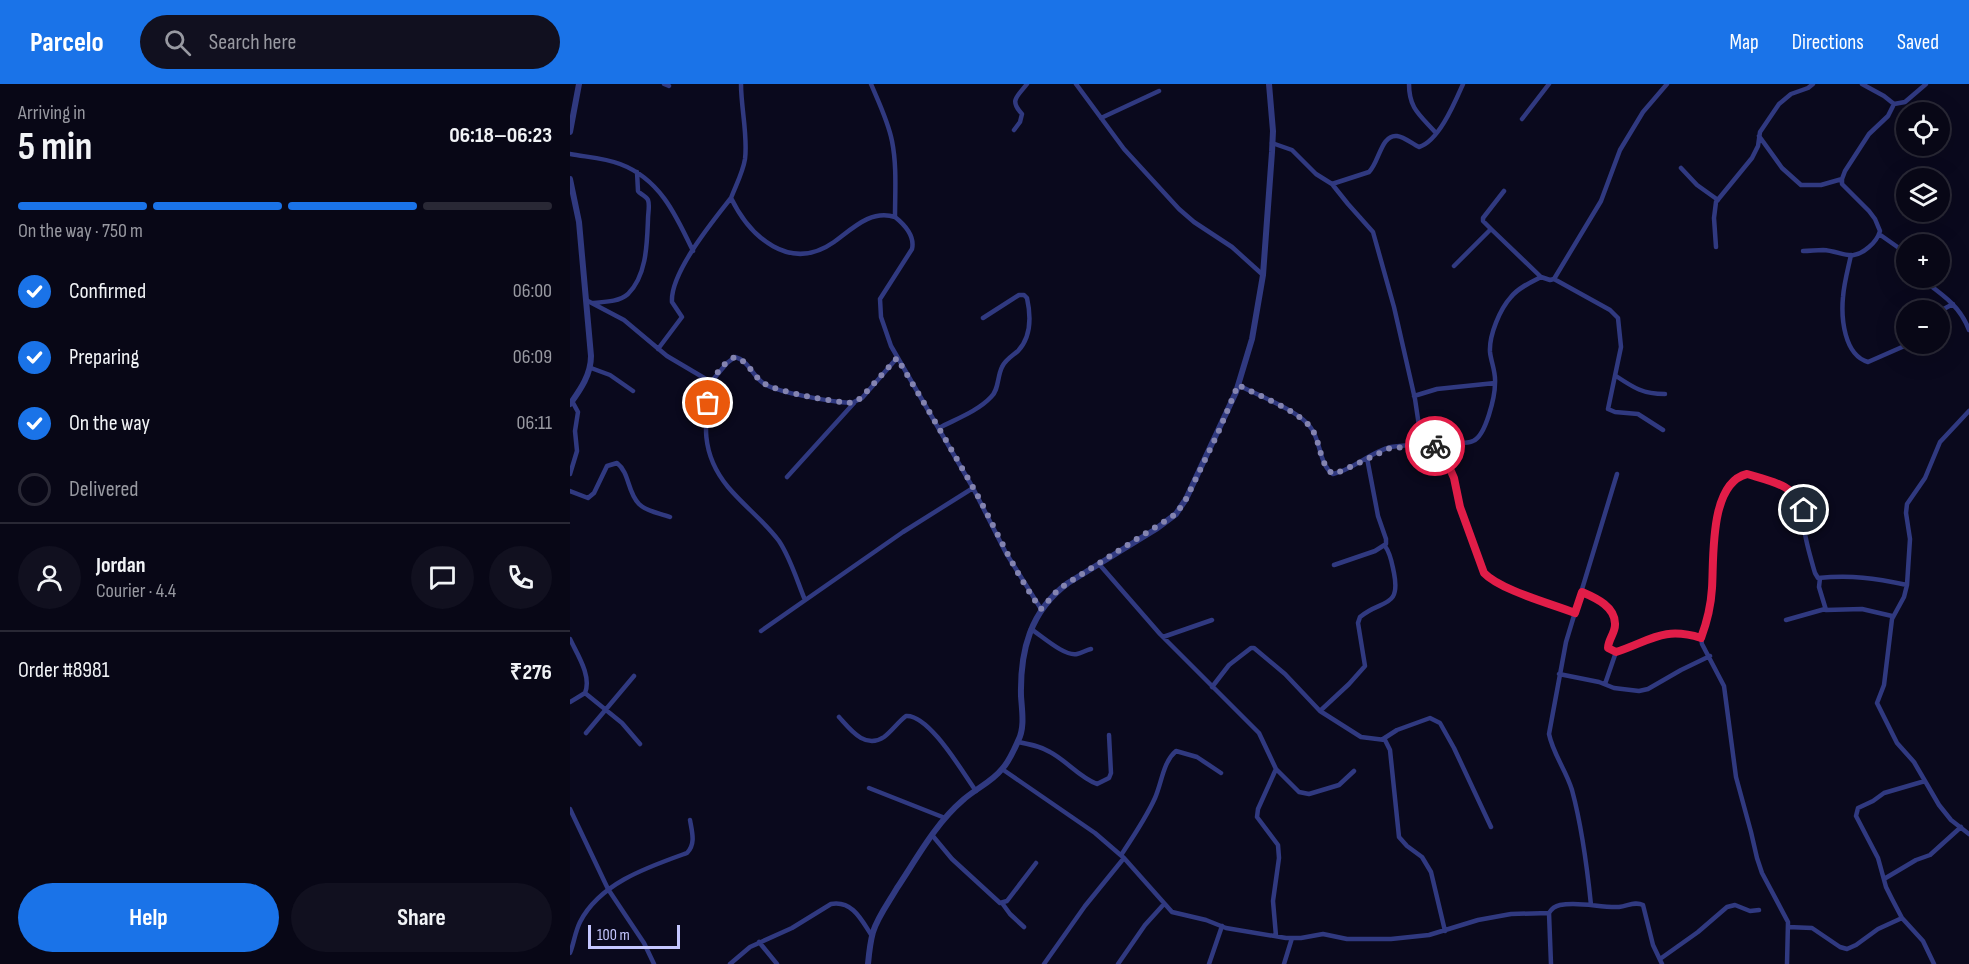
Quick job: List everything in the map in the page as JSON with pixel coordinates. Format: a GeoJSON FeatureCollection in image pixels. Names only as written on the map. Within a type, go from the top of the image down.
{"type":"FeatureCollection","features":[{"type":"Feature","properties":{"kind":"street"},"geometry":{"type":"LineString","coordinates":[[570,132],[579,84]]}},
{"type":"Feature","properties":{"kind":"street"},"geometry":{"type":"LineString","coordinates":[[658,349],[682,317],[672,297],[675,282],[693,251],[731,198],[741,174],[746,151],[741,84]]}},
{"type":"Feature","properties":{"kind":"street"},"geometry":{"type":"LineString","coordinates":[[871,84],[886,118],[895,157],[895,217]]}},
{"type":"Feature","properties":{"kind":"street"},"geometry":{"type":"LineString","coordinates":[[1014,130],[1022,118],[1015,102],[1027,84]]}},
{"type":"Feature","properties":{"kind":"street"},"geometry":{"type":"LineString","coordinates":[[1076,84],[1138,166],[1179,209],[1194,222],[1232,247],[1263,275]]}},
{"type":"Feature","properties":{"kind":"street"},"geometry":{"type":"LineString","coordinates":[[868,964],[872,936],[880,916],[921,850],[945,818],[963,799],[1002,769],[1018,742],[1022,726],[1023,660],[1031,629],[1041,609],[1058,590],[1176,514],[1186,499],[1218,433],[1238,385],[1252,339],[1263,275],[1272,143],[1269,84]]}},
{"type":"Feature","properties":{"kind":"street"},"geometry":{"type":"LineString","coordinates":[[1409,84],[1412,105],[1436,133]]}},
{"type":"Feature","properties":{"kind":"street"},"geometry":{"type":"LineString","coordinates":[[1332,184],[1370,172],[1383,145],[1392,136],[1398,136],[1419,147],[1429,141],[1453,107],[1463,84]]}},
{"type":"Feature","properties":{"kind":"street"},"geometry":{"type":"LineString","coordinates":[[1522,119],[1549,84]]}},
{"type":"Feature","properties":{"kind":"street"},"geometry":{"type":"LineString","coordinates":[[1554,279],[1600,201],[1620,150],[1643,112],[1667,84]]}},
{"type":"Feature","properties":{"kind":"street"},"geometry":{"type":"LineString","coordinates":[[1716,248],[1714,218],[1718,200],[1752,158],[1757,150],[1763,128],[1785,98],[1813,84]]}},
{"type":"Feature","properties":{"kind":"street"},"geometry":{"type":"LineString","coordinates":[[1862,84],[1894,104],[1905,102],[1926,84]]}},
{"type":"Feature","properties":{"kind":"street"},"geometry":{"type":"LineString","coordinates":[[1101,118],[1159,91]]}},
{"type":"Feature","properties":{"kind":"street"},"geometry":{"type":"LineString","coordinates":[[1803,251],[1821,250],[1851,255],[1861,253],[1870,247],[1879,234],[1879,226],[1875,219],[1842,184],[1842,179],[1863,142],[1888,116],[1894,104]]}},
{"type":"Feature","properties":{"kind":"street"},"geometry":{"type":"LineString","coordinates":[[1759,136],[1782,168],[1801,185],[1821,185],[1842,179]]}},
{"type":"Feature","properties":{"kind":"street"},"geometry":{"type":"LineString","coordinates":[[1272,143],[1292,150],[1316,174],[1332,184],[1368,225],[1378,243],[1414,396],[1422,446]]}},
{"type":"Feature","properties":{"kind":"street"},"geometry":{"type":"LineString","coordinates":[[570,154],[619,163],[637,172],[653,185],[671,207],[693,251]]}},
{"type":"Feature","properties":{"kind":"street"},"geometry":{"type":"LineString","coordinates":[[1681,168],[1697,185],[1718,200]]}},
{"type":"Feature","properties":{"kind":"street"},"geometry":{"type":"LineString","coordinates":[[589,301],[614,300],[623,297],[629,292],[642,269],[647,240],[648,204],[646,198],[638,191],[637,172]]}},
{"type":"Feature","properties":{"kind":"street"},"geometry":{"type":"LineString","coordinates":[[570,179],[579,222],[591,333],[591,368],[571,403],[578,412],[575,431],[577,451],[570,474]]}},
{"type":"Feature","properties":{"kind":"street"},"geometry":{"type":"LineString","coordinates":[[1504,190],[1483,221],[1541,277],[1554,279],[1610,310],[1618,318],[1621,347],[1608,406],[1610,411],[1638,414],[1663,430]]}},
{"type":"Feature","properties":{"kind":"street"},"geometry":{"type":"LineString","coordinates":[[731,198],[736,210],[751,228],[767,243],[788,252],[801,253],[815,250],[833,242],[860,222],[884,215],[895,217],[911,235],[913,244],[880,299],[879,307],[884,328],[897,358],[973,488],[1006,553],[1041,609]]}},
{"type":"Feature","properties":{"kind":"street"},"geometry":{"type":"LineString","coordinates":[[1454,266],[1491,229]]}},
{"type":"Feature","properties":{"kind":"street"},"geometry":{"type":"LineString","coordinates":[[1879,234],[1896,246]]}},
{"type":"Feature","properties":{"kind":"street"},"geometry":{"type":"LineString","coordinates":[[1851,255],[1843,297],[1843,320],[1847,339],[1854,353],[1868,362],[1896,350]]}},
{"type":"Feature","properties":{"kind":"street"},"geometry":{"type":"LineString","coordinates":[[1238,385],[1294,413],[1310,425],[1317,439],[1325,467],[1333,474],[1390,448],[1440,446],[1473,441],[1478,438],[1485,424],[1492,403],[1495,383],[1490,351],[1491,341],[1502,310],[1512,295],[1541,277]]}},
{"type":"Feature","properties":{"kind":"street"},"geometry":{"type":"LineString","coordinates":[[1933,288],[1960,310],[1969,330]]}},
{"type":"Feature","properties":{"kind":"street"},"geometry":{"type":"LineString","coordinates":[[939,428],[984,403],[995,394],[1000,369],[1019,350],[1028,335],[1027,298],[1019,295],[983,318]]}},
{"type":"Feature","properties":{"kind":"street"},"geometry":{"type":"LineString","coordinates":[[589,301],[624,320],[667,356],[711,382]]}},
{"type":"Feature","properties":{"kind":"street"},"geometry":{"type":"LineString","coordinates":[[805,600],[786,554],[778,541],[765,524],[728,488],[714,466],[705,430],[711,382],[735,357],[742,360],[761,381],[770,386],[846,402],[856,401]]}},
{"type":"Feature","properties":{"kind":"street"},"geometry":{"type":"LineString","coordinates":[[787,477],[897,358]]}},
{"type":"Feature","properties":{"kind":"street"},"geometry":{"type":"LineString","coordinates":[[591,368],[614,378],[633,391]]}},
{"type":"Feature","properties":{"kind":"street"},"geometry":{"type":"LineString","coordinates":[[1616,376],[1641,391],[1650,394],[1665,394]]}},
{"type":"Feature","properties":{"kind":"street"},"geometry":{"type":"LineString","coordinates":[[1414,396],[1437,389],[1495,383]]}},
{"type":"Feature","properties":{"kind":"street"},"geometry":{"type":"LineString","coordinates":[[1969,411],[1940,442],[1925,478],[1907,504],[1910,539],[1907,585],[1900,604],[1892,616],[1884,685],[1876,703],[1897,743],[1914,762],[1939,805],[1951,820],[1969,834]]}},
{"type":"Feature","properties":{"kind":"street"},"geometry":{"type":"LineString","coordinates":[[1440,446],[1454,478],[1460,507],[1484,573],[1488,578],[1575,613]]}},
{"type":"Feature","properties":{"kind":"street"},"geometry":{"type":"LineString","coordinates":[[1320,711],[1365,666],[1358,623],[1360,617],[1389,601],[1396,593],[1390,553],[1385,546],[1386,539],[1378,516],[1367,458]]}},
{"type":"Feature","properties":{"kind":"street"},"geometry":{"type":"LineString","coordinates":[[570,491],[588,498],[607,466],[610,463],[617,463],[624,469],[639,503],[655,513],[670,517]]}},
{"type":"Feature","properties":{"kind":"street"},"geometry":{"type":"LineString","coordinates":[[1591,905],[1585,855],[1571,789],[1565,771],[1552,747],[1549,734],[1566,642],[1617,474]]}},
{"type":"Feature","properties":{"kind":"street"},"geometry":{"type":"LineString","coordinates":[[1787,964],[1788,927],[1757,858],[1732,760],[1724,686],[1701,638],[1711,600],[1714,532],[1724,496],[1734,480],[1747,474],[1785,487],[1800,498],[1813,566],[1816,576],[1820,578]]}},
{"type":"Feature","properties":{"kind":"street"},"geometry":{"type":"LineString","coordinates":[[761,631],[939,508],[973,488]]}},
{"type":"Feature","properties":{"kind":"street"},"geometry":{"type":"LineString","coordinates":[[1334,565],[1385,546]]}},
{"type":"Feature","properties":{"kind":"street"},"geometry":{"type":"LineString","coordinates":[[1099,564],[1163,637],[1259,733],[1276,769],[1293,787],[1304,795],[1315,793],[1339,785],[1354,771]]}},
{"type":"Feature","properties":{"kind":"street"},"geometry":{"type":"LineString","coordinates":[[1820,578],[1833,575],[1860,576],[1907,585]]}},
{"type":"Feature","properties":{"kind":"street"},"geometry":{"type":"LineString","coordinates":[[1820,578],[1819,587],[1825,609]]}},
{"type":"Feature","properties":{"kind":"street"},"geometry":{"type":"LineString","coordinates":[[1582,592],[1594,597],[1610,609],[1615,626],[1608,648],[1616,652]]}},
{"type":"Feature","properties":{"kind":"street"},"geometry":{"type":"LineString","coordinates":[[1786,620],[1825,609],[1862,609],[1892,616]]}},
{"type":"Feature","properties":{"kind":"street"},"geometry":{"type":"LineString","coordinates":[[1163,637],[1212,620]]}},
{"type":"Feature","properties":{"kind":"street"},"geometry":{"type":"LineString","coordinates":[[1031,629],[1064,652],[1077,655],[1091,648]]}},
{"type":"Feature","properties":{"kind":"street"},"geometry":{"type":"LineString","coordinates":[[1605,684],[1616,652],[1665,633],[1689,634],[1701,638]]}},
{"type":"Feature","properties":{"kind":"street"},"geometry":{"type":"LineString","coordinates":[[570,639],[584,672],[587,687],[585,693],[570,702]]}},
{"type":"Feature","properties":{"kind":"street"},"geometry":{"type":"LineString","coordinates":[[1212,687],[1229,665],[1254,648],[1285,674],[1320,711],[1361,737],[1383,739],[1388,743],[1399,837],[1422,857],[1431,872],[1444,931]]}},
{"type":"Feature","properties":{"kind":"street"},"geometry":{"type":"LineString","coordinates":[[1559,674],[1614,688],[1644,691],[1710,656]]}},
{"type":"Feature","properties":{"kind":"street"},"geometry":{"type":"LineString","coordinates":[[586,733],[634,676]]}},
{"type":"Feature","properties":{"kind":"street"},"geometry":{"type":"LineString","coordinates":[[585,693],[628,729],[640,744]]}},
{"type":"Feature","properties":{"kind":"street"},"geometry":{"type":"LineString","coordinates":[[839,717],[855,735],[871,740],[885,736],[906,716],[913,717],[940,739],[976,791]]}},
{"type":"Feature","properties":{"kind":"street"},"geometry":{"type":"LineString","coordinates":[[1383,739],[1397,730],[1430,718],[1440,723],[1491,826]]}},
{"type":"Feature","properties":{"kind":"street"},"geometry":{"type":"LineString","coordinates":[[1018,742],[1041,747],[1085,779],[1097,784],[1108,778],[1111,773],[1109,735]]}},
{"type":"Feature","properties":{"kind":"street"},"geometry":{"type":"LineString","coordinates":[[1044,964],[1123,857],[1156,797],[1164,769],[1172,754],[1176,751],[1197,757],[1221,773]]}},
{"type":"Feature","properties":{"kind":"street"},"geometry":{"type":"LineString","coordinates":[[1002,769],[1087,826],[1123,857],[1164,904],[1177,915],[1206,920],[1222,926],[1292,938],[1323,934],[1347,939],[1391,939],[1429,935],[1478,920],[1511,914],[1549,913]]}},
{"type":"Feature","properties":{"kind":"street"},"geometry":{"type":"LineString","coordinates":[[1276,769],[1257,817],[1278,844],[1279,858],[1273,901],[1276,936]]}},
{"type":"Feature","properties":{"kind":"street"},"geometry":{"type":"LineString","coordinates":[[1925,781],[1884,793],[1857,811],[1856,816],[1878,858],[1889,893],[1902,918],[1923,941],[1934,964]]}},
{"type":"Feature","properties":{"kind":"street"},"geometry":{"type":"LineString","coordinates":[[869,788],[945,818]]}},
{"type":"Feature","properties":{"kind":"street"},"geometry":{"type":"LineString","coordinates":[[570,809],[608,889],[644,943],[654,964]]}},
{"type":"Feature","properties":{"kind":"street"},"geometry":{"type":"LineString","coordinates":[[570,953],[584,916],[599,896],[639,873],[687,853],[693,843],[690,820]]}},
{"type":"Feature","properties":{"kind":"street"},"geometry":{"type":"LineString","coordinates":[[1884,879],[1916,860],[1930,855],[1961,827]]}},
{"type":"Feature","properties":{"kind":"street"},"geometry":{"type":"LineString","coordinates":[[930,838],[998,902],[1002,903],[1024,927]]}},
{"type":"Feature","properties":{"kind":"street"},"geometry":{"type":"LineString","coordinates":[[1002,903],[1007,901],[1036,863]]}},
{"type":"Feature","properties":{"kind":"street"},"geometry":{"type":"LineString","coordinates":[[730,964],[759,942],[792,928],[817,911],[838,902],[850,906],[872,936]]}},
{"type":"Feature","properties":{"kind":"street"},"geometry":{"type":"LineString","coordinates":[[1551,964],[1549,913],[1561,904],[1617,907],[1636,902],[1643,905],[1653,945],[1661,962],[1727,907],[1735,905],[1750,911],[1758,910]]}},
{"type":"Feature","properties":{"kind":"street"},"geometry":{"type":"LineString","coordinates":[[1118,964],[1145,925],[1164,904]]}},
{"type":"Feature","properties":{"kind":"street"},"geometry":{"type":"LineString","coordinates":[[1788,927],[1812,928],[1847,949],[1878,929],[1902,918]]}},
{"type":"Feature","properties":{"kind":"street"},"geometry":{"type":"LineString","coordinates":[[1209,964],[1222,926]]}},
{"type":"Feature","properties":{"kind":"street"},"geometry":{"type":"LineString","coordinates":[[1284,964],[1292,938]]}},
{"type":"Feature","properties":{"kind":"street"},"geometry":{"type":"LineString","coordinates":[[759,942],[777,964]]}},
{"type":"Feature","properties":{"kind":"way so far"},"geometry":{"type":"LineString","coordinates":[[708,403],[711,382],[735,357],[742,360],[761,381],[770,386],[852,403],[861,398],[897,358],[973,488],[1006,553],[1041,609],[1058,590],[1176,514],[1186,499],[1218,433],[1238,385],[1294,413],[1310,425],[1317,439],[1325,467],[1333,474],[1384,449],[1435,446]]}},
{"type":"Feature","properties":{"kind":"route"},"geometry":{"type":"LineString","coordinates":[[1435,446],[1440,446],[1450,467],[1460,507],[1484,573],[1488,578],[1575,613],[1582,592],[1594,597],[1610,609],[1614,618],[1615,626],[1608,648],[1616,652],[1665,633],[1689,634],[1701,638],[1711,600],[1714,532],[1724,496],[1734,480],[1747,474],[1785,487],[1800,498],[1804,510]]}}]}
